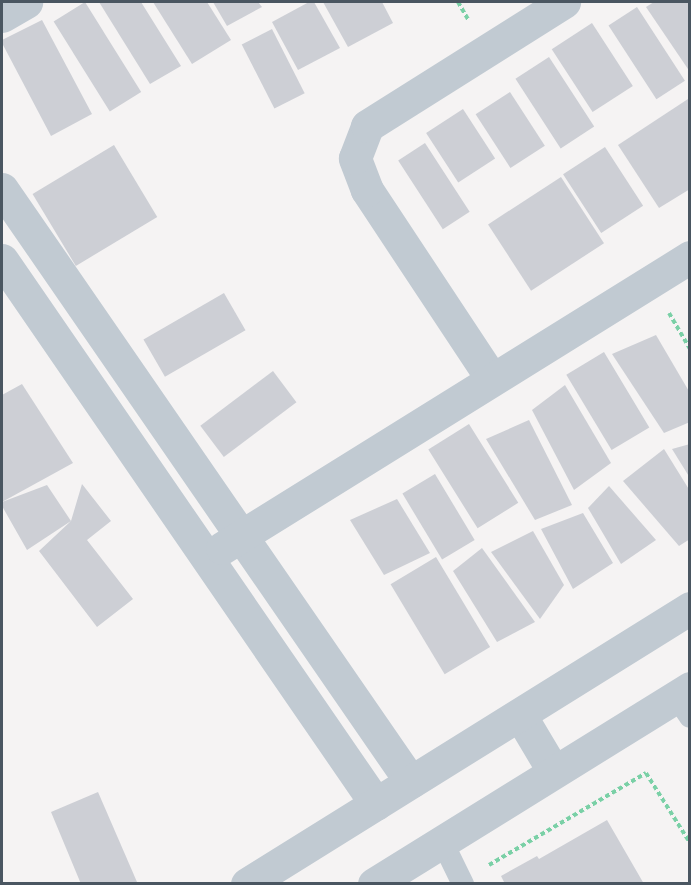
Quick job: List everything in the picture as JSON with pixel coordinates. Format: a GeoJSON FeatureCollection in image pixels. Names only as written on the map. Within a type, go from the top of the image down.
{"type":"FeatureCollection","features":[{"type":"Feature","properties":{"kind":"street"},"geometry":{"type":"LineString","coordinates":[[2,16],[26,2]]}},
{"type":"Feature","properties":{"kind":"street"},"geometry":{"type":"LineString","coordinates":[[492,379],[367,190],[355,158],[367,126],[564,2]]}},
{"type":"Feature","properties":{"kind":"street"},"geometry":{"type":"LineString","coordinates":[[2,189],[411,782]]}},
{"type":"Feature","properties":{"kind":"street"},"geometry":{"type":"LineString","coordinates":[[206,557],[690,257]]}},
{"type":"Feature","properties":{"kind":"street"},"geometry":{"type":"LineString","coordinates":[[2,260],[376,804]]}},
{"type":"Feature","properties":{"kind":"street"},"geometry":{"type":"LineString","coordinates":[[247,884],[690,608]]}},
{"type":"Feature","properties":{"kind":"street"},"geometry":{"type":"LineString","coordinates":[[292,681],[325,659]]}},
{"type":"Feature","properties":{"kind":"street"},"geometry":{"type":"LineString","coordinates":[[374,884],[554,772],[685,700]]}},
{"type":"Feature","properties":{"kind":"street"},"geometry":{"type":"LineString","coordinates":[[520,715],[554,772]]}},
{"type":"Feature","properties":{"kind":"lane"},"geometry":{"type":"LineString","coordinates":[[442,841],[463,882]]}},
{"type":"Feature","properties":{"kind":"path"},"geometry":{"type":"LineString","coordinates":[[463,882],[646,773],[690,843]]}},
{"type":"Feature","properties":{"kind":"building"},"geometry":{"type":"Polygon","coordinates":[[[85,2],[141,92],[110,112],[54,22],[85,2]]]}},
{"type":"Feature","properties":{"kind":"building"},"geometry":{"type":"Polygon","coordinates":[[[99,2],[141,2],[181,66],[150,84],[99,2]]]}},
{"type":"Feature","properties":{"kind":"building"},"geometry":{"type":"Polygon","coordinates":[[[153,2],[207,2],[231,40],[192,64],[153,2]]]}},
{"type":"Feature","properties":{"kind":"building"},"geometry":{"type":"Polygon","coordinates":[[[213,2],[258,2],[262,7],[227,26],[213,2]]]}},
{"type":"Feature","properties":{"kind":"building"},"geometry":{"type":"Polygon","coordinates":[[[309,2],[314,2],[340,48],[298,70],[272,22],[309,2]]]}},
{"type":"Feature","properties":{"kind":"building"},"geometry":{"type":"Polygon","coordinates":[[[323,2],[382,2],[393,23],[348,47],[323,2]]]}},
{"type":"Feature","properties":{"kind":"building"},"geometry":{"type":"Polygon","coordinates":[[[654,2],[690,2],[690,72],[646,7],[654,2]]]}},
{"type":"Feature","properties":{"kind":"building"},"geometry":{"type":"Polygon","coordinates":[[[637,7],[685,81],[656,99],[608,26],[637,7]]]}},
{"type":"Feature","properties":{"kind":"building"},"geometry":{"type":"Polygon","coordinates":[[[42,20],[92,114],[51,136],[2,43],[2,40],[42,20]]]}},
{"type":"Feature","properties":{"kind":"building"},"geometry":{"type":"Polygon","coordinates":[[[592,23],[633,86],[593,112],[552,49],[592,23]]]}},
{"type":"Feature","properties":{"kind":"building"},"geometry":{"type":"Polygon","coordinates":[[[272,29],[305,93],[274,109],[242,44],[272,29]]]}},
{"type":"Feature","properties":{"kind":"building"},"geometry":{"type":"Polygon","coordinates":[[[549,57],[594,127],[561,148],[515,79],[549,57]]]}},
{"type":"Feature","properties":{"kind":"building"},"geometry":{"type":"Polygon","coordinates":[[[510,92],[545,146],[510,168],[476,114],[510,92]]]}},
{"type":"Feature","properties":{"kind":"building"},"geometry":{"type":"Polygon","coordinates":[[[688,99],[690,189],[659,208],[618,145],[688,99]]]}},
{"type":"Feature","properties":{"kind":"building"},"geometry":{"type":"Polygon","coordinates":[[[463,109],[495,158],[458,182],[426,133],[463,109]]]}},
{"type":"Feature","properties":{"kind":"building"},"geometry":{"type":"Polygon","coordinates":[[[425,143],[470,212],[443,229],[398,160],[425,143]]]}},
{"type":"Feature","properties":{"kind":"building"},"geometry":{"type":"Polygon","coordinates":[[[114,145],[157,217],[76,266],[33,194],[114,145]]]}},
{"type":"Feature","properties":{"kind":"building"},"geometry":{"type":"Polygon","coordinates":[[[605,147],[643,206],[601,233],[563,174],[605,147]]]}},
{"type":"Feature","properties":{"kind":"building"},"geometry":{"type":"Polygon","coordinates":[[[561,177],[604,243],[531,291],[488,224],[561,177]]]}},
{"type":"Feature","properties":{"kind":"building"},"geometry":{"type":"Polygon","coordinates":[[[224,293],[246,330],[165,377],[143,340],[224,293]]]}},
{"type":"Feature","properties":{"kind":"building"},"geometry":{"type":"Polygon","coordinates":[[[656,335],[690,393],[690,422],[664,433],[612,354],[656,335]]]}},
{"type":"Feature","properties":{"kind":"building"},"geometry":{"type":"Polygon","coordinates":[[[604,352],[649,427],[612,450],[566,375],[604,352]]]}},
{"type":"Feature","properties":{"kind":"building"},"geometry":{"type":"Polygon","coordinates":[[[273,371],[296,402],[224,457],[200,426],[273,371]]]}},
{"type":"Feature","properties":{"kind":"building"},"geometry":{"type":"Polygon","coordinates":[[[22,384],[73,463],[2,502],[2,395],[22,384]]]}},
{"type":"Feature","properties":{"kind":"building"},"geometry":{"type":"Polygon","coordinates":[[[565,385],[611,463],[574,490],[532,410],[565,385]]]}},
{"type":"Feature","properties":{"kind":"building"},"geometry":{"type":"Polygon","coordinates":[[[529,420],[572,505],[535,520],[486,439],[529,420]]]}},
{"type":"Feature","properties":{"kind":"building"},"geometry":{"type":"Polygon","coordinates":[[[469,424],[518,503],[478,528],[428,449],[469,424]]]}},
{"type":"Feature","properties":{"kind":"building"},"geometry":{"type":"Polygon","coordinates":[[[690,444],[690,478],[672,449],[690,444]]]}},
{"type":"Feature","properties":{"kind":"building"},"geometry":{"type":"Polygon","coordinates":[[[664,449],[690,491],[690,539],[679,546],[623,481],[664,449]]]}},
{"type":"Feature","properties":{"kind":"building"},"geometry":{"type":"Polygon","coordinates":[[[435,474],[475,540],[442,560],[402,494],[435,474]]]}},
{"type":"Feature","properties":{"kind":"building"},"geometry":{"type":"Polygon","coordinates":[[[82,484],[111,521],[87,540],[133,599],[97,627],[39,551],[71,521],[82,484]]]}},
{"type":"Feature","properties":{"kind":"building"},"geometry":{"type":"Polygon","coordinates":[[[47,485],[71,521],[27,550],[2,506],[2,502],[47,485]]]}},
{"type":"Feature","properties":{"kind":"building"},"geometry":{"type":"Polygon","coordinates":[[[609,486],[656,540],[621,564],[588,508],[609,486]]]}},
{"type":"Feature","properties":{"kind":"building"},"geometry":{"type":"Polygon","coordinates":[[[397,499],[430,553],[384,575],[350,520],[397,499]]]}},
{"type":"Feature","properties":{"kind":"building"},"geometry":{"type":"Polygon","coordinates":[[[583,513],[613,563],[573,589],[541,529],[583,513]]]}},
{"type":"Feature","properties":{"kind":"building"},"geometry":{"type":"Polygon","coordinates":[[[533,531],[564,585],[540,619],[491,552],[533,531]]]}},
{"type":"Feature","properties":{"kind":"building"},"geometry":{"type":"Polygon","coordinates":[[[482,548],[535,622],[497,642],[453,571],[482,548]]]}},
{"type":"Feature","properties":{"kind":"building"},"geometry":{"type":"Polygon","coordinates":[[[436,557],[490,647],[445,674],[391,584],[436,557]]]}},
{"type":"Feature","properties":{"kind":"building"},"geometry":{"type":"Polygon","coordinates":[[[98,792],[137,882],[134,884],[81,884],[51,812],[98,792]]]}},
{"type":"Feature","properties":{"kind":"building"},"geometry":{"type":"Polygon","coordinates":[[[607,820],[644,884],[505,884],[501,876],[537,856],[539,859],[607,820]]]}}]}
